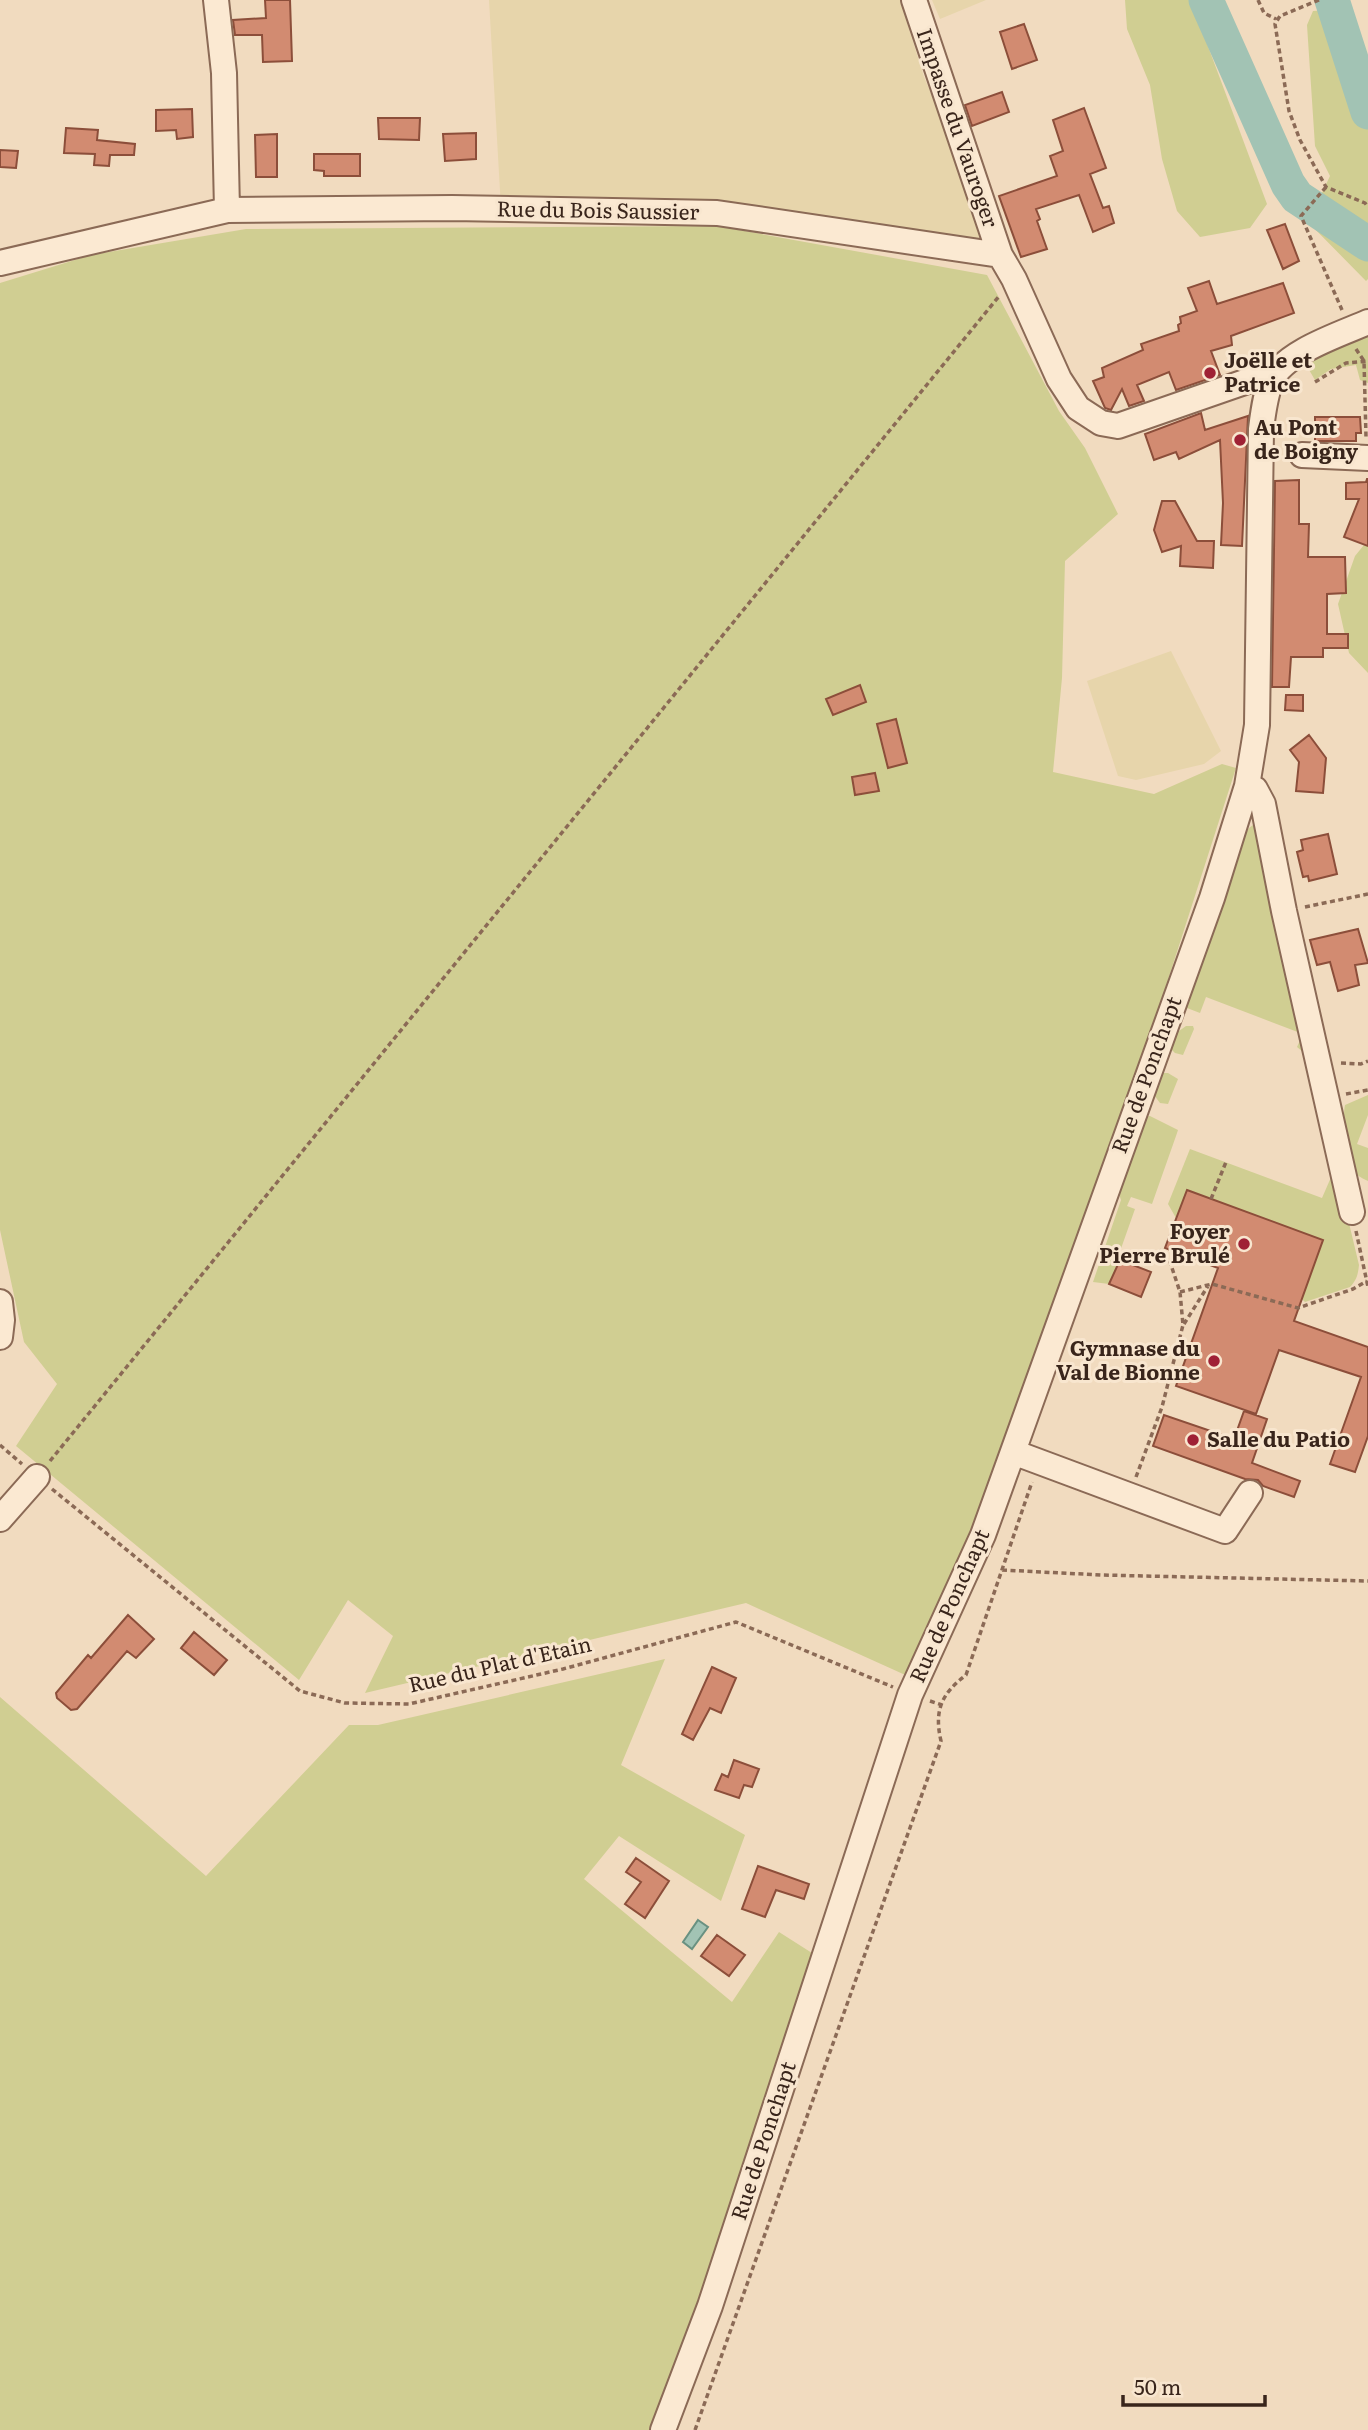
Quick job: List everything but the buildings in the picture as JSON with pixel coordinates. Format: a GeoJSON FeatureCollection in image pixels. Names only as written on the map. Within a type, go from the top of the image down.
{"type":"FeatureCollection","features":[{"type":"Feature","properties":{"kind":"street"},"geometry":{"type":"LineString","coordinates":[[216,0],[224,73],[227,210]]}},
{"type":"Feature","properties":{"kind":"street","name":"Impasse du Vauroger"},"geometry":{"type":"LineString","coordinates":[[914,0],[1000,255]]}},
{"type":"Feature","properties":{"kind":"street","name":"Rue du Bois Saussier"},"geometry":{"type":"LineString","coordinates":[[0,264],[227,210],[501,208],[718,213],[1000,255]]}},
{"type":"Feature","properties":{"kind":"street"},"geometry":{"type":"LineString","coordinates":[[1000,255],[1014,279],[1059,379],[1078,408],[1101,423],[1118,426],[1262,376],[1272,379],[1286,363],[1357,320]]}},
{"type":"Feature","properties":{"kind":"street","name":"Rue de Ponchapt"},"geometry":{"type":"LineString","coordinates":[[663,2430],[710,2306],[911,1695],[983,1535],[1212,898],[1247,786],[1257,725],[1261,454],[1265,405],[1272,379]]}},
{"type":"Feature","properties":{"kind":"street"},"geometry":{"type":"LineString","coordinates":[[1261,454],[1367,458]]}},
{"type":"Feature","properties":{"kind":"street"},"geometry":{"type":"LineString","coordinates":[[1247,786],[1255,789],[1264,804],[1284,911],[1352,1212]]}},
{"type":"Feature","properties":{"kind":"street"},"geometry":{"type":"LineString","coordinates":[[0,1302],[0,1337]]}},
{"type":"Feature","properties":{"kind":"street"},"geometry":{"type":"LineString","coordinates":[[1013,1452],[1225,1531],[1250,1493]]}},
{"type":"Feature","properties":{"kind":"street"},"geometry":{"type":"LineString","coordinates":[[0,1519],[37,1477]]}},
{"type":"Feature","properties":{"kind":"path"},"geometry":{"type":"LineString","coordinates":[[1258,0],[1264,13],[1276,19],[1320,0]]}},
{"type":"Feature","properties":{"kind":"path"},"geometry":{"type":"LineString","coordinates":[[1276,19],[1294,128],[1326,187],[1365,203],[1368,207]]}},
{"type":"Feature","properties":{"kind":"path"},"geometry":{"type":"LineString","coordinates":[[1326,187],[1300,216],[1357,320]]}},
{"type":"Feature","properties":{"kind":"path"},"geometry":{"type":"LineString","coordinates":[[37,1477],[1014,279]]}},
{"type":"Feature","properties":{"kind":"path"},"geometry":{"type":"LineString","coordinates":[[1315,382],[1346,363],[1367,362],[1367,458]]}},
{"type":"Feature","properties":{"kind":"path"},"geometry":{"type":"LineString","coordinates":[[1284,911],[1368,894]]}},
{"type":"Feature","properties":{"kind":"path"},"geometry":{"type":"LineString","coordinates":[[1318,1063],[1361,1064],[1368,1061]]}},
{"type":"Feature","properties":{"kind":"path"},"geometry":{"type":"LineString","coordinates":[[1211,1199],[1226,1162]]}},
{"type":"Feature","properties":{"kind":"path"},"geometry":{"type":"LineString","coordinates":[[1180,1292],[1209,1285],[1298,1308],[1367,1284],[1352,1212]]}},
{"type":"Feature","properties":{"kind":"path"},"geometry":{"type":"LineString","coordinates":[[1129,1495],[1162,1407],[1182,1325],[1180,1292],[1170,1262],[1159,1250]]}},
{"type":"Feature","properties":{"kind":"path"},"geometry":{"type":"LineString","coordinates":[[1182,1325],[1209,1285]]}},
{"type":"Feature","properties":{"kind":"path","name":"Rue du Plat d'Etain"},"geometry":{"type":"LineString","coordinates":[[0,1445],[300,1691],[345,1703],[409,1704],[563,1669],[736,1622],[911,1695]]}},
{"type":"Feature","properties":{"kind":"path"},"geometry":{"type":"LineString","coordinates":[[695,2430],[941,1741],[936,1721],[948,1689],[966,1675],[1039,1461]]}},
{"type":"Feature","properties":{"kind":"path"},"geometry":{"type":"LineString","coordinates":[[1002,1570],[1101,1576],[1368,1581]]}},
{"type":"Feature","properties":{"kind":"shaded area"},"geometry":{"type":"Polygon","coordinates":[[[489,0],[900,0],[924,77],[1000,255],[717,213],[501,208],[489,0]]]}},
{"type":"Feature","properties":{"kind":"shaded area"},"geometry":{"type":"Polygon","coordinates":[[[932,0],[986,0],[940,19],[932,0]]]}},
{"type":"Feature","properties":{"kind":"shaded area"},"geometry":{"type":"Polygon","coordinates":[[[1125,0],[1202,0],[1197,17],[1267,204],[1250,228],[1200,237],[1177,211],[1162,159],[1150,85],[1127,29],[1125,0]]]}},
{"type":"Feature","properties":{"kind":"shaded area"},"geometry":{"type":"Polygon","coordinates":[[[1313,11],[1344,12],[1368,66],[1366,281],[1308,222],[1330,176],[1315,146],[1307,25],[1313,11]]]}},
{"type":"Feature","properties":{"kind":"shaded area"},"geometry":{"type":"Polygon","coordinates":[[[717,226],[987,275],[1059,411],[1085,448],[1118,514],[1065,561],[1062,678],[1053,772],[1154,794],[1222,764],[1236,768],[1123,1120],[923,1683],[746,1603],[365,1693],[393,1636],[348,1600],[299,1680],[16,1446],[57,1384],[24,1342],[0,1230],[0,283],[91,255],[246,229],[717,226]]]}},
{"type":"Feature","properties":{"kind":"shaded area"},"geometry":{"type":"Polygon","coordinates":[[[1368,332],[1368,383],[1360,380],[1356,365],[1331,369],[1315,380],[1308,368],[1314,360],[1368,332]]]}},
{"type":"Feature","properties":{"kind":"shaded area"},"geometry":{"type":"Polygon","coordinates":[[[1368,540],[1368,673],[1349,653],[1338,604],[1355,556],[1368,540]]]}},
{"type":"Feature","properties":{"kind":"shaded area"},"geometry":{"type":"Polygon","coordinates":[[[1171,651],[1221,751],[1204,764],[1136,780],[1118,776],[1087,681],[1171,651]]]}},
{"type":"Feature","properties":{"kind":"shaded area"},"geometry":{"type":"Polygon","coordinates":[[[1253,825],[1259,826],[1309,1057],[1297,1047],[1303,1034],[1206,997],[1200,1013],[1187,1008],[1185,1001],[1242,839],[1253,825]]]}},
{"type":"Feature","properties":{"kind":"shaded area"},"geometry":{"type":"Polygon","coordinates":[[[1186,1026],[1193,1026],[1194,1029],[1183,1055],[1175,1053],[1168,1046],[1172,1036],[1186,1026]]]}},
{"type":"Feature","properties":{"kind":"shaded area"},"geometry":{"type":"Polygon","coordinates":[[[1162,1073],[1168,1073],[1178,1079],[1168,1104],[1160,1103],[1151,1091],[1162,1073]]]}},
{"type":"Feature","properties":{"kind":"shaded area"},"geometry":{"type":"Polygon","coordinates":[[[1368,1095],[1368,1115],[1357,1144],[1368,1148],[1368,1181],[1358,1176],[1351,1167],[1344,1119],[1345,1105],[1368,1095]]]}},
{"type":"Feature","properties":{"kind":"shaded area"},"geometry":{"type":"Polygon","coordinates":[[[1150,1116],[1178,1130],[1176,1136],[1152,1204],[1131,1197],[1127,1206],[1135,1209],[1118,1257],[1120,1260],[1109,1284],[1093,1282],[1121,1200],[1120,1181],[1126,1158],[1142,1117],[1150,1116]]]}},
{"type":"Feature","properties":{"kind":"shaded area"},"geometry":{"type":"Polygon","coordinates":[[[1190,1149],[1322,1198],[1332,1175],[1338,1177],[1359,1265],[1357,1277],[1350,1287],[1305,1302],[1302,1299],[1323,1240],[1187,1190],[1176,1218],[1168,1204],[1190,1149]]]}},
{"type":"Feature","properties":{"kind":"shaded area"},"geometry":{"type":"Polygon","coordinates":[[[665,1659],[621,1765],[745,1835],[721,1901],[619,1836],[584,1879],[732,2002],[779,1932],[812,1953],[701,2304],[653,2430],[0,2430],[0,1697],[206,1876],[349,1725],[378,1725],[665,1659]]]}},
{"type":"Feature","properties":{"kind":"shaded area"},"geometry":{"type":"Polygon","coordinates":[[[698,1920],[708,1927],[692,1949],[683,1942],[698,1920]]]}},
{"type":"Feature","properties":{"kind":"waterway"},"geometry":{"type":"LineString","coordinates":[[1206,0],[1288,184],[1297,197],[1368,244]]}},
{"type":"Feature","properties":{"kind":"waterway"},"geometry":{"type":"LineString","coordinates":[[1332,0],[1368,112]]}},
{"type":"Feature","properties":{"kind":"place","name":"Joëlle et Patrice"},"geometry":{"type":"Point","coordinates":[1210,373]}},
{"type":"Feature","properties":{"kind":"place","name":"Au Pont de Boigny"},"geometry":{"type":"Point","coordinates":[1240,440]}},
{"type":"Feature","properties":{"kind":"place","name":"Foyer Pierre Brulé"},"geometry":{"type":"Point","coordinates":[1244,1244]}},
{"type":"Feature","properties":{"kind":"place","name":"Gymnase du Val de Bionne"},"geometry":{"type":"Point","coordinates":[1214,1361]}},
{"type":"Feature","properties":{"kind":"place","name":"Salle du Patio"},"geometry":{"type":"Point","coordinates":[1193,1440]}}]}
